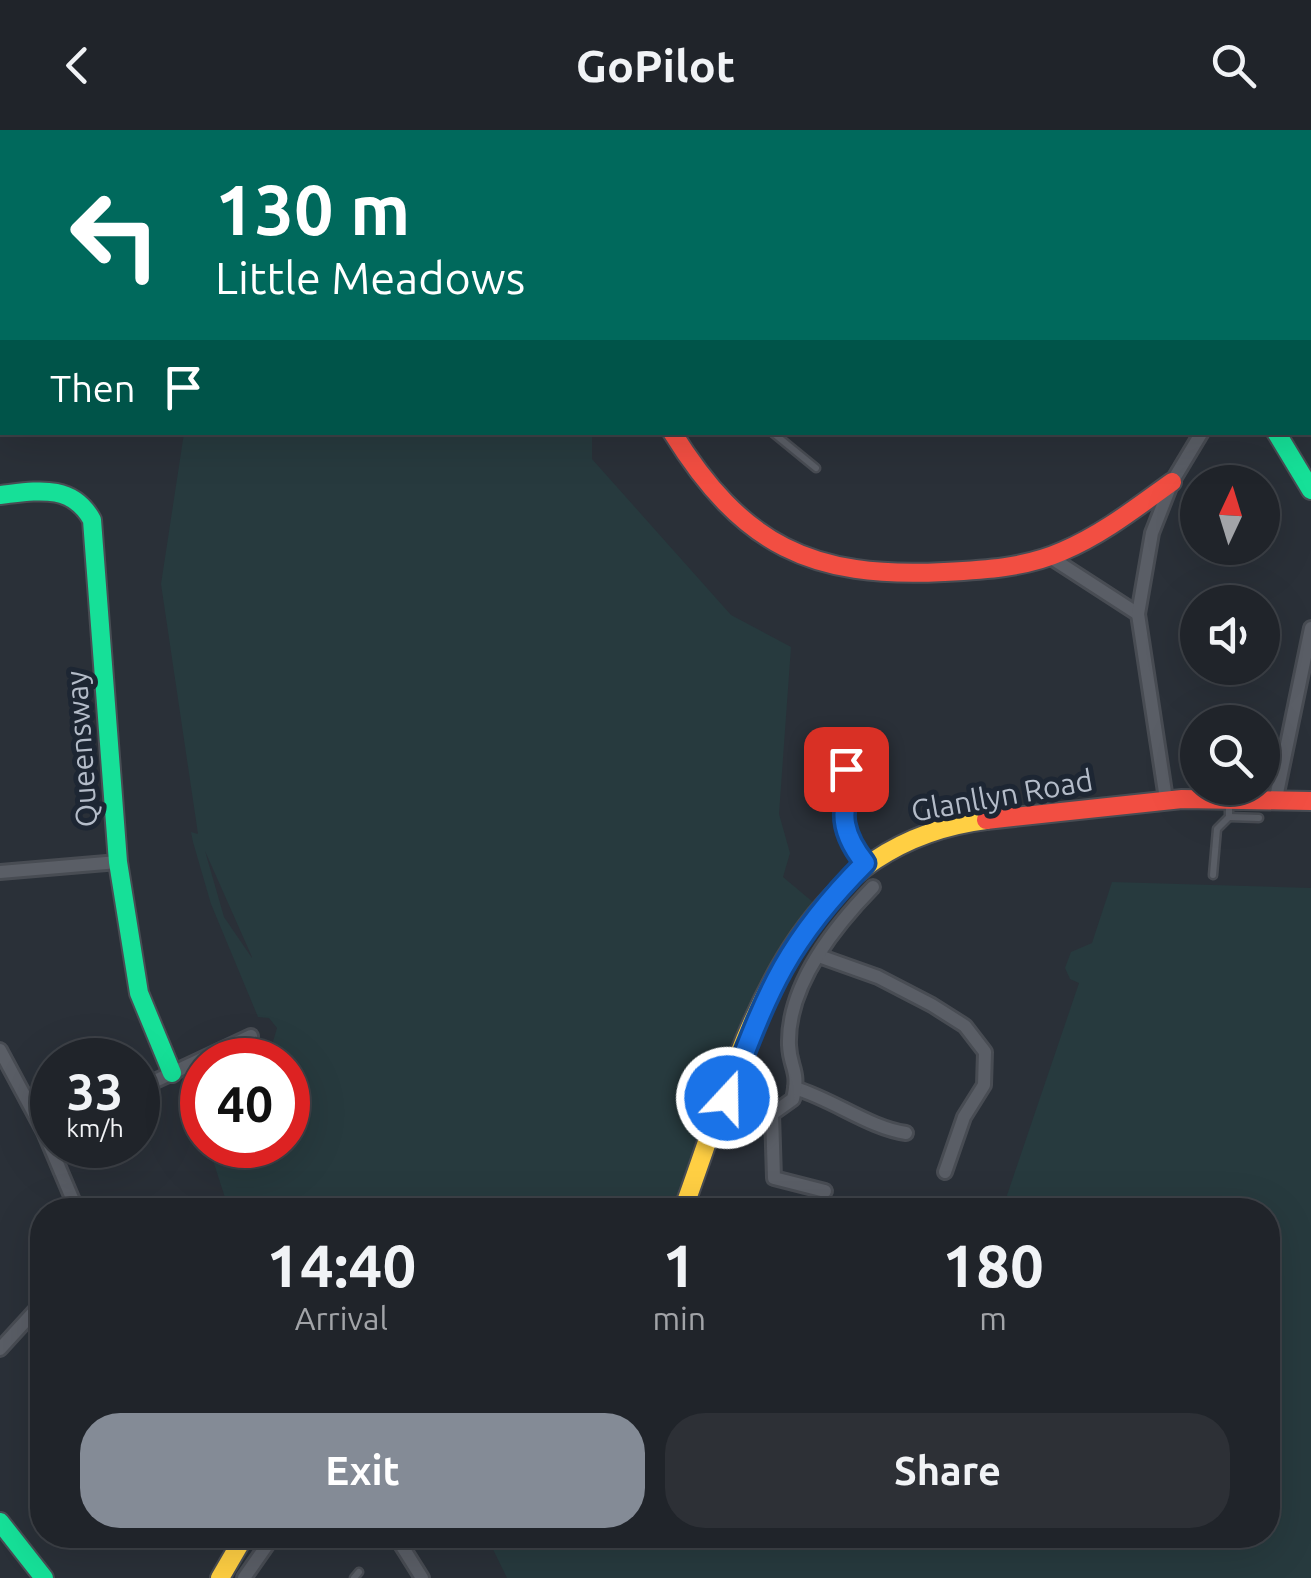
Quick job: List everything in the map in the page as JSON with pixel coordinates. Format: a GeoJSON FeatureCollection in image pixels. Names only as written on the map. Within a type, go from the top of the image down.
{"type":"FeatureCollection","features":[{"type":"Feature","properties":{"kind":"street"},"geometry":{"type":"LineString","coordinates":[[674,435],[724,505],[766,539],[816,565],[870,574],[926,574],[1050,557],[1108,526],[1172,482]]}},
{"type":"Feature","properties":{"kind":"street"},"geometry":{"type":"LineString","coordinates":[[1166,799],[1138,614],[1152,532],[1172,482],[1200,435]]}},
{"type":"Feature","properties":{"kind":"street"},"geometry":{"type":"LineString","coordinates":[[1278,435],[1311,490]]}},
{"type":"Feature","properties":{"kind":"street","name":"Queensway"},"geometry":{"type":"LineString","coordinates":[[0,495],[67,493],[86,506],[92,520],[118,862],[139,993],[172,1072]]}},
{"type":"Feature","properties":{"kind":"street"},"geometry":{"type":"LineString","coordinates":[[1050,557],[1138,614]]}},
{"type":"Feature","properties":{"kind":"street"},"geometry":{"type":"LineString","coordinates":[[1280,779],[1311,628]]}},
{"type":"Feature","properties":{"kind":"street"},"geometry":{"type":"LineString","coordinates":[[846,769],[861,782],[845,803],[844,817],[850,844],[865,863]]}},
{"type":"Feature","properties":{"kind":"street","name":"Glanllyn Road"},"geometry":{"type":"LineString","coordinates":[[689,1198],[769,989],[793,944],[822,906],[865,863],[896,843],[941,828],[1180,798]]}},
{"type":"Feature","properties":{"kind":"street","name":"Glanllyn Road"},"geometry":{"type":"LineString","coordinates":[[1280,798],[1311,802]]}},
{"type":"Feature","properties":{"kind":"street"},"geometry":{"type":"LineString","coordinates":[[0,872],[118,862]]}},
{"type":"Feature","properties":{"kind":"street"},"geometry":{"type":"LineString","coordinates":[[825,1191],[774,1178],[770,1151],[772,1114],[793,1098],[796,1088],[798,1076],[789,1046],[796,998],[839,923],[874,887]]}},
{"type":"Feature","properties":{"kind":"street"},"geometry":{"type":"LineString","coordinates":[[819,956],[878,977],[932,1005],[965,1026],[984,1052],[984,1085],[964,1117],[945,1172]]}},
{"type":"Feature","properties":{"kind":"street"},"geometry":{"type":"LineString","coordinates":[[160,1078],[250,1036]]}},
{"type":"Feature","properties":{"kind":"street"},"geometry":{"type":"LineString","coordinates":[[0,1050],[30,1100]]}},
{"type":"Feature","properties":{"kind":"street"},"geometry":{"type":"LineString","coordinates":[[796,1088],[853,1110],[881,1130],[906,1132]]}},
{"type":"Feature","properties":{"kind":"street"},"geometry":{"type":"LineString","coordinates":[[727,1098],[772,1114]]}},
{"type":"Feature","properties":{"kind":"street"},"geometry":{"type":"LineString","coordinates":[[62,1168],[73,1198]]}},
{"type":"Feature","properties":{"kind":"street"},"geometry":{"type":"LineString","coordinates":[[0,1348],[30,1316]]}},
{"type":"Feature","properties":{"kind":"street"},"geometry":{"type":"LineString","coordinates":[[0,1522],[44,1578]]}},
{"type":"Feature","properties":{"kind":"street"},"geometry":{"type":"LineString","coordinates":[[220,1578],[237,1548]]}},
{"type":"Feature","properties":{"kind":"street"},"geometry":{"type":"LineString","coordinates":[[244,1578],[265,1548]]}},
{"type":"Feature","properties":{"kind":"street"},"geometry":{"type":"LineString","coordinates":[[403,1548],[422,1578]]}},
{"type":"Feature","properties":{"kind":"lane"},"geometry":{"type":"LineString","coordinates":[[776,435],[816,468]]}},
{"type":"Feature","properties":{"kind":"lane"},"geometry":{"type":"LineString","coordinates":[[1229,817],[1230,805]]}},
{"type":"Feature","properties":{"kind":"lane"},"geometry":{"type":"LineString","coordinates":[[1213,875],[1216,829],[1229,817],[1259,818]]}},
{"type":"Feature","properties":{"kind":"green space"},"geometry":{"type":"Polygon","coordinates":[[[184,435],[592,435],[592,459],[731,615],[791,647],[779,814],[790,853],[783,877],[814,903],[762,984],[678,1198],[225,1198],[215,1168],[310,1168],[310,1038],[274,1038],[277,1028],[269,1018],[258,1017],[211,904],[191,832],[198,834],[161,584],[184,435]],[[205,851],[224,917],[252,958],[205,851]]]}},
{"type":"Feature","properties":{"kind":"green space"},"geometry":{"type":"Polygon","coordinates":[[[1112,882],[1311,888],[1311,1578],[507,1578],[492,1548],[1280,1548],[1280,1198],[1006,1198],[1079,983],[1070,979],[1065,968],[1071,952],[1092,943],[1112,882]]]}},
{"type":"Feature","properties":{"kind":"traffic: fast"},"geometry":{"type":"LineString","coordinates":[[1278,435],[1311,490]]}},
{"type":"Feature","properties":{"kind":"traffic: fast"},"geometry":{"type":"LineString","coordinates":[[0,495],[40,491],[64,495],[84,508],[92,520],[118,862],[139,993],[172,1073]]}},
{"type":"Feature","properties":{"kind":"traffic: fast"},"geometry":{"type":"LineString","coordinates":[[0,1522],[44,1578]]}},
{"type":"Feature","properties":{"kind":"traffic: slow"},"geometry":{"type":"LineString","coordinates":[[687,1198],[752,1023],[782,964],[818,912],[863,869],[918,837],[986,820]]}},
{"type":"Feature","properties":{"kind":"traffic: slow"},"geometry":{"type":"LineString","coordinates":[[220,1578],[237,1548]]}},
{"type":"Feature","properties":{"kind":"traffic: jam"},"geometry":{"type":"LineString","coordinates":[[674,435],[725,503],[784,547],[818,561],[897,573],[989,569],[1034,561],[1092,537],[1172,482]]}},
{"type":"Feature","properties":{"kind":"traffic: jam"},"geometry":{"type":"LineString","coordinates":[[986,820],[1182,799],[1311,801]]}},
{"type":"Feature","properties":{"kind":"route"},"geometry":{"type":"LineString","coordinates":[[727,1098],[769,989],[793,944],[822,906],[865,863],[846,834],[845,803],[856,782],[846,769]]}}]}
